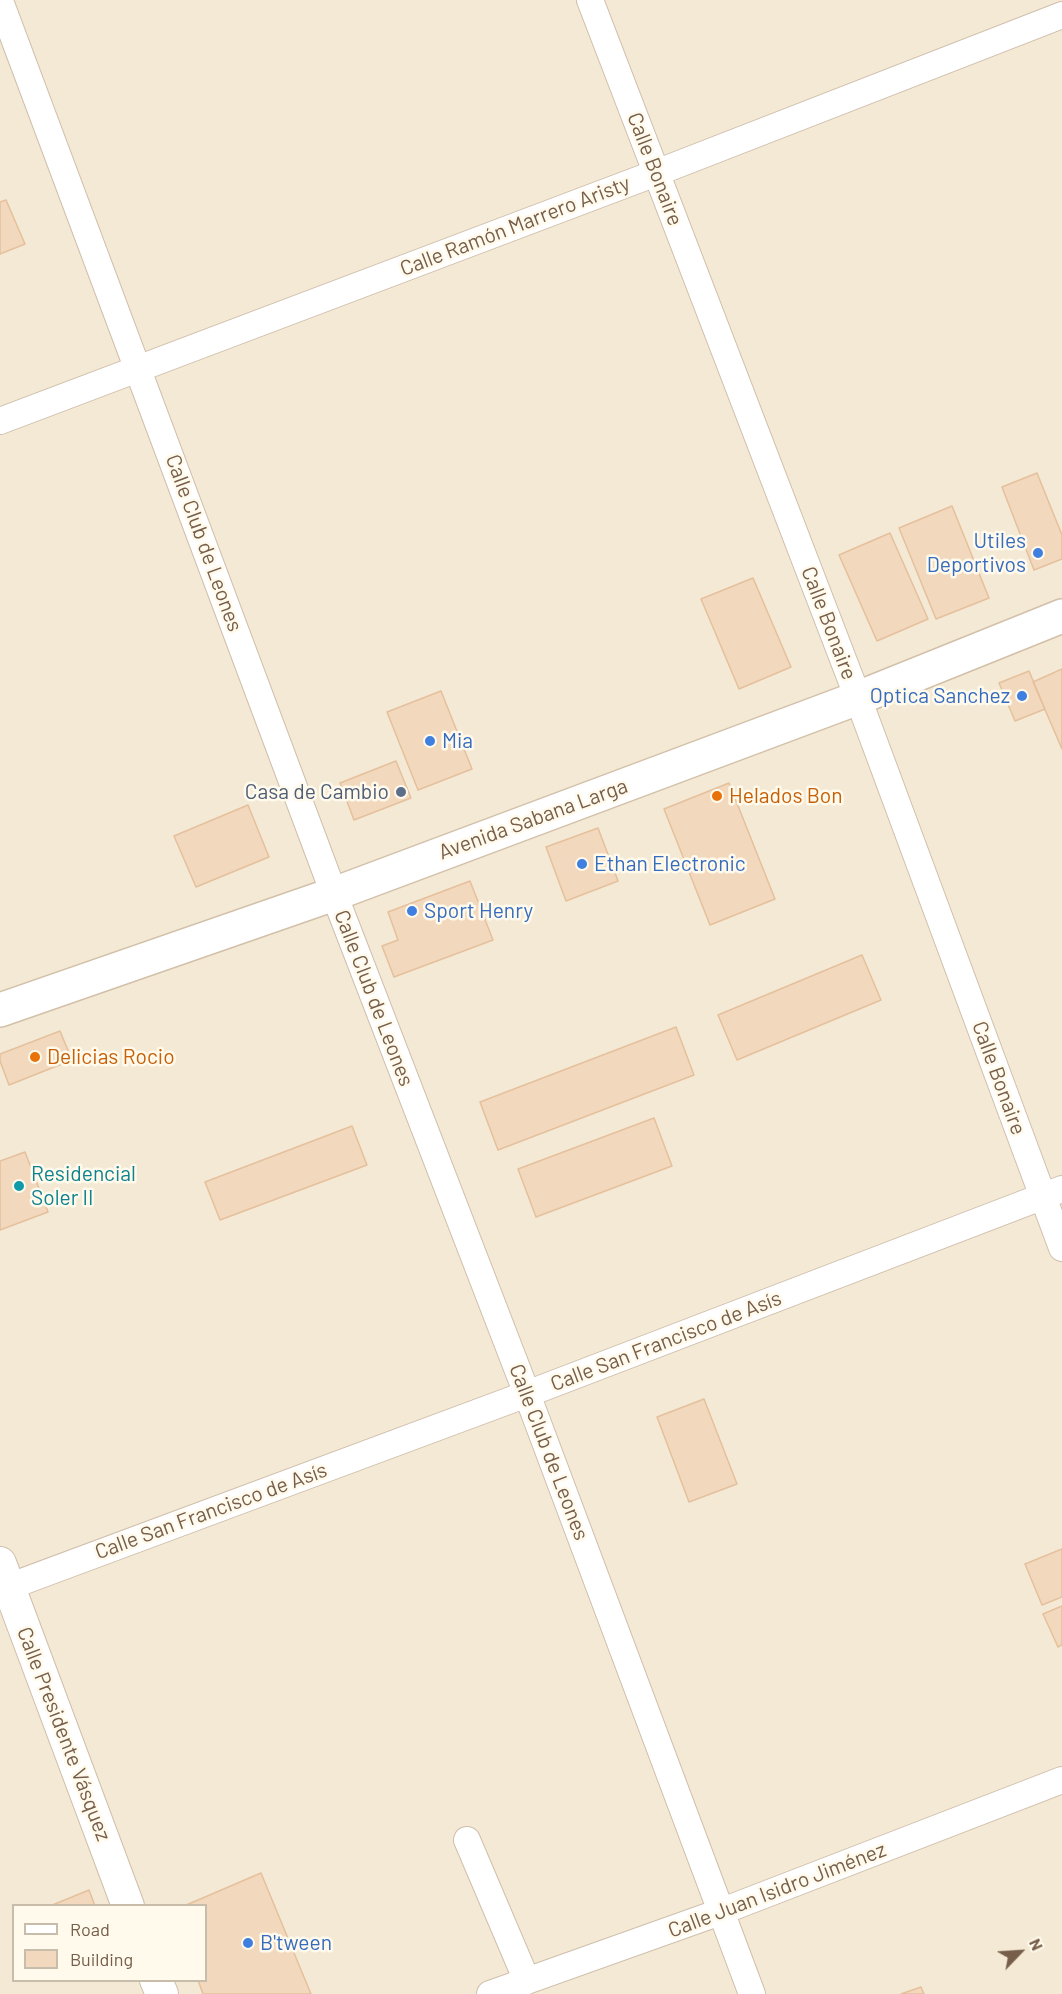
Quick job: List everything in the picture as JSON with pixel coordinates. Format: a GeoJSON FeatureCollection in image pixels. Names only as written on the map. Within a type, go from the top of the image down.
{"type":"FeatureCollection","features":[{"type":"Feature","properties":{"kind":"main road","name":"Avenida Sabana Larga"},"geometry":{"type":"LineString","coordinates":[[0,1010],[334,894],[858,698],[1062,616]]}},
{"type":"Feature","properties":{"kind":"street","name":"Calle Bonaire"},"geometry":{"type":"LineString","coordinates":[[590,0],[858,698],[1053,1192],[1062,1248]]}},
{"type":"Feature","properties":{"kind":"street","name":"Calle Club de Leones"},"geometry":{"type":"LineString","coordinates":[[0,1],[334,894],[527,1394],[752,1994]]}},
{"type":"Feature","properties":{"kind":"street","name":"Calle Ramón Marrero Aristy"},"geometry":{"type":"LineString","coordinates":[[0,421],[656,173],[1062,15]]}},
{"type":"Feature","properties":{"kind":"street","name":"Calle San Francisco de Asís"},"geometry":{"type":"LineString","coordinates":[[3,1580],[527,1394],[1053,1192]]}},
{"type":"Feature","properties":{"kind":"street","name":"Calle Presidente Vásquez"},"geometry":{"type":"LineString","coordinates":[[3,1580],[128,1904]]}},
{"type":"Feature","properties":{"kind":"street","name":"Calle Juan Isidro Jiménez"},"geometry":{"type":"LineString","coordinates":[[490,1994],[720,1912],[1062,1780]]}},
{"type":"Feature","properties":{"kind":"street"},"geometry":{"type":"LineString","coordinates":[[467,1840],[527,1981]]}},
{"type":"Feature","properties":{"kind":"shaded area"},"geometry":{"type":"Polygon","coordinates":[[[0,0],[1062,0],[1062,1994],[0,1994],[0,0]]]}},
{"type":"Feature","properties":{"kind":"building"},"geometry":{"type":"Polygon","coordinates":[[[6,200],[25,244],[0,254],[0,202],[6,200]]]}},
{"type":"Feature","properties":{"kind":"building"},"geometry":{"type":"Polygon","coordinates":[[[1037,473],[1062,535],[1062,559],[1034,570],[1002,487],[1037,473]]]}},
{"type":"Feature","properties":{"kind":"building"},"geometry":{"type":"Polygon","coordinates":[[[952,506],[989,598],[936,619],[899,528],[952,506]]]}},
{"type":"Feature","properties":{"kind":"building"},"geometry":{"type":"Polygon","coordinates":[[[890,533],[928,619],[877,641],[839,555],[890,533]]]}},
{"type":"Feature","properties":{"kind":"building"},"geometry":{"type":"Polygon","coordinates":[[[753,578],[791,667],[739,689],[701,599],[753,578]]]}},
{"type":"Feature","properties":{"kind":"building"},"geometry":{"type":"Polygon","coordinates":[[[1062,669],[1062,749],[1033,682],[1062,669]]]}},
{"type":"Feature","properties":{"kind":"building","name":"Optica Sanchez"},"geometry":{"type":"Polygon","coordinates":[[[1029,671],[1045,709],[1015,721],[999,683],[1029,671]]]}},
{"type":"Feature","properties":{"kind":"building","name":"Mia"},"geometry":{"type":"Polygon","coordinates":[[[441,691],[472,769],[418,790],[387,712],[441,691]]]}},
{"type":"Feature","properties":{"kind":"building"},"geometry":{"type":"Polygon","coordinates":[[[396,761],[411,798],[354,820],[340,783],[396,761]]]}},
{"type":"Feature","properties":{"kind":"building"},"geometry":{"type":"Polygon","coordinates":[[[729,783],[775,899],[710,925],[664,809],[729,783]]]}},
{"type":"Feature","properties":{"kind":"building"},"geometry":{"type":"Polygon","coordinates":[[[248,805],[269,857],[196,887],[174,836],[248,805]]]}},
{"type":"Feature","properties":{"kind":"building","name":"Ethan Electronic"},"geometry":{"type":"Polygon","coordinates":[[[598,828],[618,881],[566,901],[546,847],[598,828]]]}},
{"type":"Feature","properties":{"kind":"building"},"geometry":{"type":"Polygon","coordinates":[[[470,881],[493,940],[394,977],[382,946],[398,940],[388,912],[470,881]]]}},
{"type":"Feature","properties":{"kind":"building"},"geometry":{"type":"Polygon","coordinates":[[[862,955],[881,1000],[737,1060],[718,1015],[862,955]]]}},
{"type":"Feature","properties":{"kind":"building"},"geometry":{"type":"Polygon","coordinates":[[[676,1027],[694,1075],[498,1150],[480,1102],[676,1027]]]}},
{"type":"Feature","properties":{"kind":"building","name":"Delicias Rocio"},"geometry":{"type":"Polygon","coordinates":[[[60,1031],[72,1060],[9,1085],[0,1061],[0,1054],[60,1031]]]}},
{"type":"Feature","properties":{"kind":"building"},"geometry":{"type":"Polygon","coordinates":[[[654,1118],[672,1166],[536,1217],[518,1169],[654,1118]]]}},
{"type":"Feature","properties":{"kind":"building"},"geometry":{"type":"Polygon","coordinates":[[[352,1126],[367,1165],[220,1220],[205,1182],[352,1126]]]}},
{"type":"Feature","properties":{"kind":"building","name":"Residencial Soler II"},"geometry":{"type":"Polygon","coordinates":[[[25,1152],[48,1212],[0,1230],[0,1161],[25,1152]]]}},
{"type":"Feature","properties":{"kind":"building"},"geometry":{"type":"Polygon","coordinates":[[[704,1399],[737,1484],[689,1502],[657,1417],[704,1399]]]}},
{"type":"Feature","properties":{"kind":"building"},"geometry":{"type":"Polygon","coordinates":[[[1062,1549],[1062,1597],[1042,1605],[1025,1564],[1062,1549]]]}},
{"type":"Feature","properties":{"kind":"building"},"geometry":{"type":"Polygon","coordinates":[[[1062,1606],[1062,1645],[1058,1647],[1043,1614],[1062,1606]]]}},
{"type":"Feature","properties":{"kind":"building","name":"B'tween"},"geometry":{"type":"Polygon","coordinates":[[[261,1873],[311,1994],[203,1994],[199,1982],[207,1982],[207,1904],[189,1904],[261,1873]]]}},
{"type":"Feature","properties":{"kind":"building"},"geometry":{"type":"Polygon","coordinates":[[[89,1890],[94,1904],[55,1904],[89,1890]]]}},
{"type":"Feature","properties":{"kind":"building"},"geometry":{"type":"Polygon","coordinates":[[[921,1987],[924,1994],[901,1994],[921,1987]]]}},
{"type":"Feature","properties":{"kind":"place","name":"Utiles Deportivos"},"geometry":{"type":"Point","coordinates":[1038,553]}},
{"type":"Feature","properties":{"kind":"place","name":"Optica Sanchez"},"geometry":{"type":"Point","coordinates":[1022,696]}},
{"type":"Feature","properties":{"kind":"place","name":"Mia"},"geometry":{"type":"Point","coordinates":[430,741]}},
{"type":"Feature","properties":{"kind":"place","name":"Casa de Cambio"},"geometry":{"type":"Point","coordinates":[401,792]}},
{"type":"Feature","properties":{"kind":"place","name":"Helados Bon"},"geometry":{"type":"Point","coordinates":[717,796]}},
{"type":"Feature","properties":{"kind":"place","name":"Ethan Electronic"},"geometry":{"type":"Point","coordinates":[582,864]}},
{"type":"Feature","properties":{"kind":"place","name":"Sport Henry"},"geometry":{"type":"Point","coordinates":[412,911]}},
{"type":"Feature","properties":{"kind":"place","name":"Delicias Rocio"},"geometry":{"type":"Point","coordinates":[35,1057]}},
{"type":"Feature","properties":{"kind":"place","name":"Residencial Soler II"},"geometry":{"type":"Point","coordinates":[19,1186]}},
{"type":"Feature","properties":{"kind":"place","name":"B'tween"},"geometry":{"type":"Point","coordinates":[248,1943]}}]}
